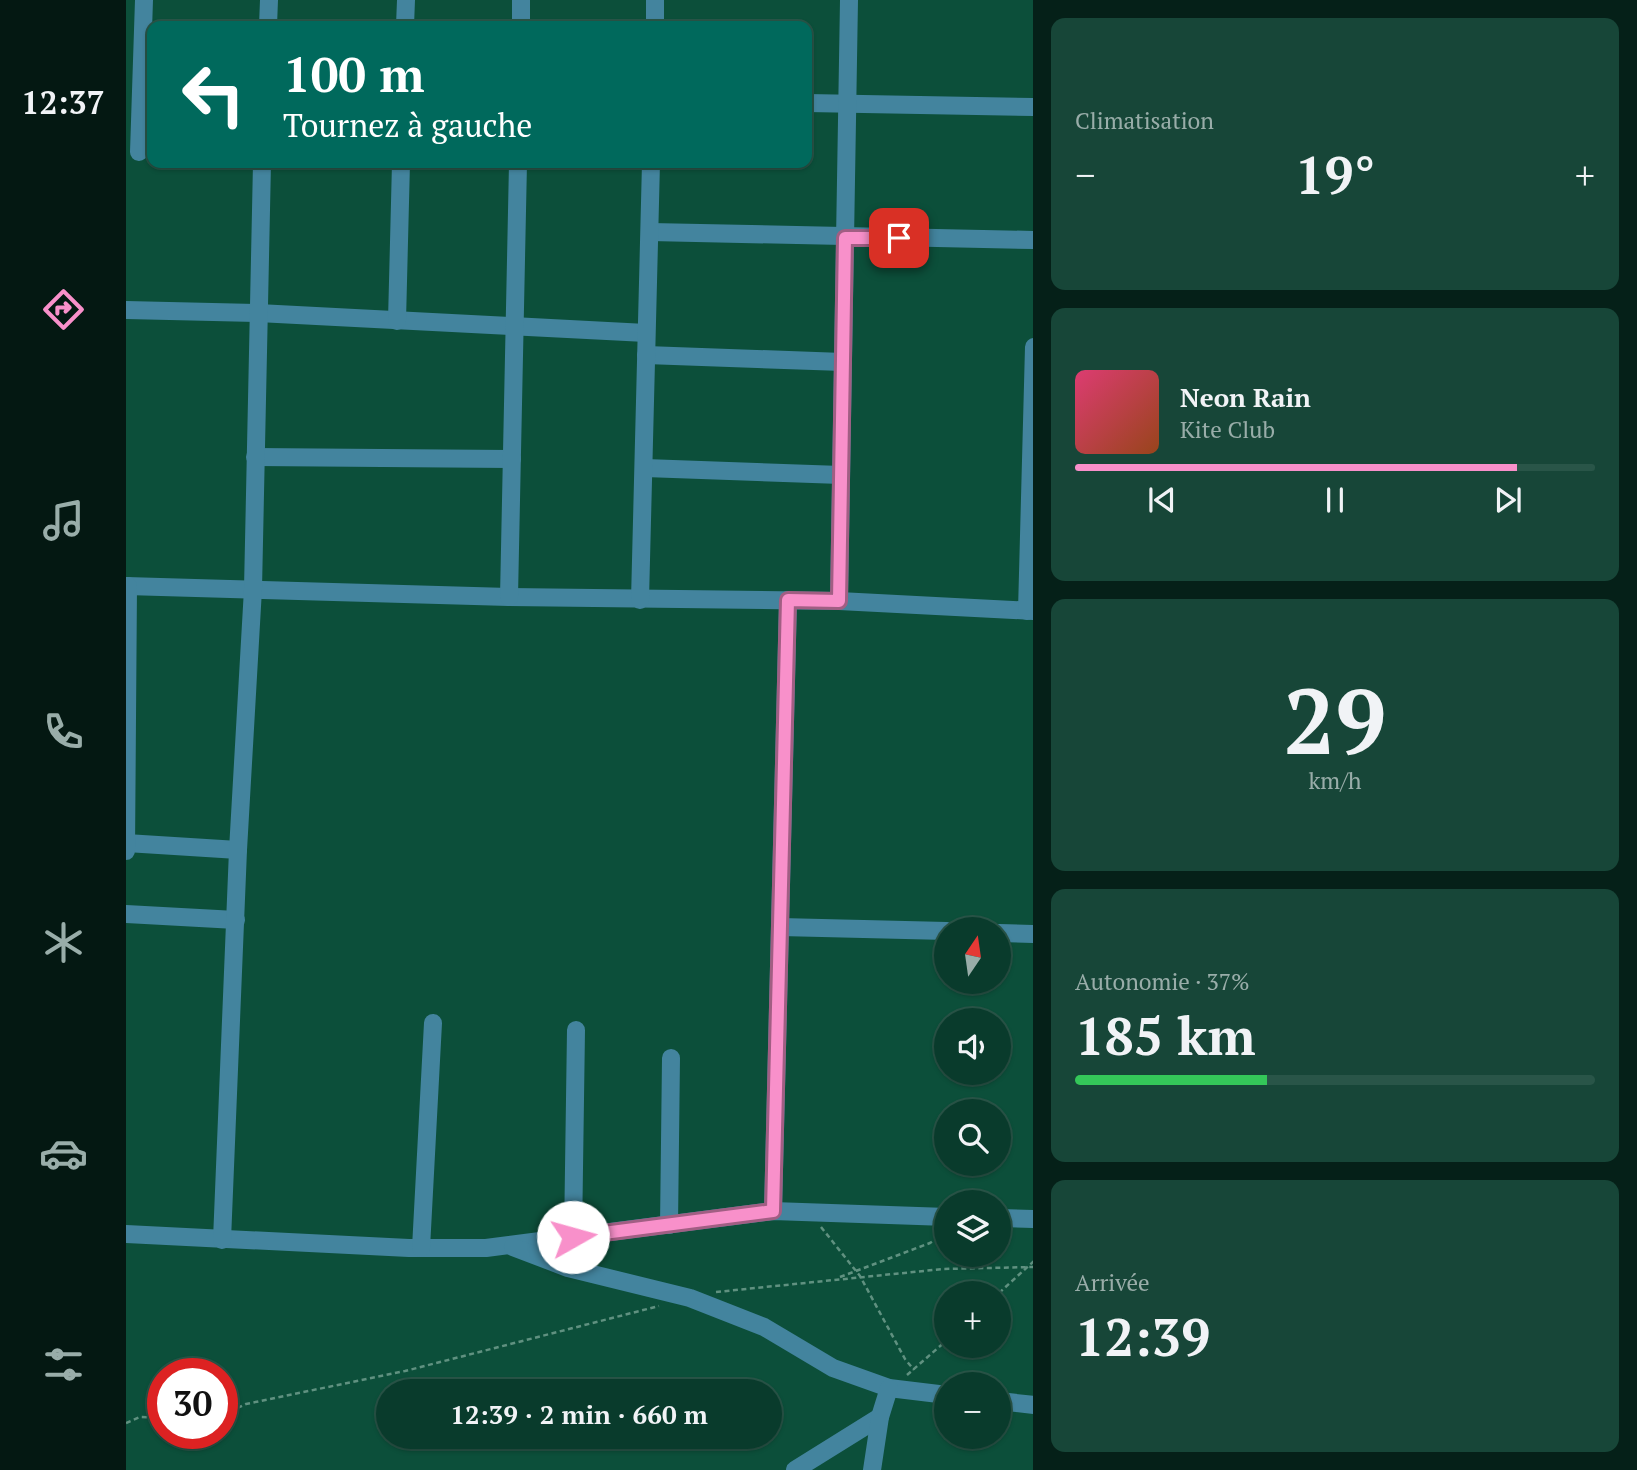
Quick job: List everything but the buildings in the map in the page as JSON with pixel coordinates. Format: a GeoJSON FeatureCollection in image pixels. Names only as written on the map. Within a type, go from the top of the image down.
{"type":"FeatureCollection","features":[{"type":"Feature","properties":{"kind":"street"},"geometry":{"type":"LineString","coordinates":[[139,152],[144,0]]}},
{"type":"Feature","properties":{"kind":"street"},"geometry":{"type":"LineString","coordinates":[[268,21],[269,0]]}},
{"type":"Feature","properties":{"kind":"street"},"geometry":{"type":"LineString","coordinates":[[405,21],[406,0]]}},
{"type":"Feature","properties":{"kind":"street"},"geometry":{"type":"LineString","coordinates":[[521,0],[521,21]]}},
{"type":"Feature","properties":{"kind":"street"},"geometry":{"type":"LineString","coordinates":[[654,21],[655,0]]}},
{"type":"Feature","properties":{"kind":"street"},"geometry":{"type":"LineString","coordinates":[[839,601],[849,0]]}},
{"type":"Feature","properties":{"kind":"street"},"geometry":{"type":"LineString","coordinates":[[812,103],[1033,107]]}},
{"type":"Feature","properties":{"kind":"street"},"geometry":{"type":"LineString","coordinates":[[222,1240],[238,850],[253,589],[262,168]]}},
{"type":"Feature","properties":{"kind":"street"},"geometry":{"type":"LineString","coordinates":[[397,321],[401,168]]}},
{"type":"Feature","properties":{"kind":"street"},"geometry":{"type":"LineString","coordinates":[[509,597],[518,168]]}},
{"type":"Feature","properties":{"kind":"street"},"geometry":{"type":"LineString","coordinates":[[640,600],[651,168]]}},
{"type":"Feature","properties":{"kind":"street"},"geometry":{"type":"LineString","coordinates":[[650,232],[1033,240]]}},
{"type":"Feature","properties":{"kind":"street"},"geometry":{"type":"LineString","coordinates":[[126,310],[258,313],[646,333]]}},
{"type":"Feature","properties":{"kind":"street"},"geometry":{"type":"LineString","coordinates":[[126,851],[127,586],[640,600],[839,601],[1030,611],[1033,347]]}},
{"type":"Feature","properties":{"kind":"street"},"geometry":{"type":"LineString","coordinates":[[646,355],[843,362]]}},
{"type":"Feature","properties":{"kind":"street"},"geometry":{"type":"LineString","coordinates":[[255,457],[512,459]]}},
{"type":"Feature","properties":{"kind":"street"},"geometry":{"type":"LineString","coordinates":[[645,468],[841,475]]}},
{"type":"Feature","properties":{"kind":"street"},"geometry":{"type":"LineString","coordinates":[[773,1211],[788,600]]}},
{"type":"Feature","properties":{"kind":"street"},"geometry":{"type":"LineString","coordinates":[[126,843],[238,850]]}},
{"type":"Feature","properties":{"kind":"street"},"geometry":{"type":"LineString","coordinates":[[126,914],[236,920]]}},
{"type":"Feature","properties":{"kind":"street"},"geometry":{"type":"LineString","coordinates":[[780,927],[934,931]]}},
{"type":"Feature","properties":{"kind":"street"},"geometry":{"type":"LineString","coordinates":[[1012,933],[1033,934]]}},
{"type":"Feature","properties":{"kind":"street"},"geometry":{"type":"LineString","coordinates":[[421,1248],[433,1023]]}},
{"type":"Feature","properties":{"kind":"street"},"geometry":{"type":"LineString","coordinates":[[573,1237],[576,1030]]}},
{"type":"Feature","properties":{"kind":"street"},"geometry":{"type":"LineString","coordinates":[[669,1225],[671,1058]]}},
{"type":"Feature","properties":{"kind":"street"},"geometry":{"type":"LineString","coordinates":[[126,1234],[421,1248],[508,1245],[773,1211],[934,1217]]}},
{"type":"Feature","properties":{"kind":"street"},"geometry":{"type":"LineString","coordinates":[[1011,1218],[1033,1219]]}},
{"type":"Feature","properties":{"kind":"street"},"geometry":{"type":"LineString","coordinates":[[508,1245],[568,1268],[690,1298],[764,1327],[833,1368],[889,1388],[934,1393]]}},
{"type":"Feature","properties":{"kind":"street"},"geometry":{"type":"LineString","coordinates":[[872,1470],[880,1417],[889,1388]]}},
{"type":"Feature","properties":{"kind":"street"},"geometry":{"type":"LineString","coordinates":[[1011,1402],[1033,1405]]}},
{"type":"Feature","properties":{"kind":"street"},"geometry":{"type":"LineString","coordinates":[[795,1470],[880,1417]]}},
{"type":"Feature","properties":{"kind":"path"},"geometry":{"type":"LineString","coordinates":[[816,1214],[828,1240],[860,1276],[914,1370]]}},
{"type":"Feature","properties":{"kind":"path"},"geometry":{"type":"LineString","coordinates":[[837,1279],[934,1240]]}},
{"type":"Feature","properties":{"kind":"path"},"geometry":{"type":"LineString","coordinates":[[1011,1282],[1033,1261]]}},
{"type":"Feature","properties":{"kind":"path"},"geometry":{"type":"LineString","coordinates":[[716,1292],[943,1269],[1033,1266]]}},
{"type":"Feature","properties":{"kind":"path"},"geometry":{"type":"LineString","coordinates":[[238,1408],[405,1371],[663,1305]]}},
{"type":"Feature","properties":{"kind":"path"},"geometry":{"type":"LineString","coordinates":[[889,1388],[934,1352]]}},
{"type":"Feature","properties":{"kind":"path"},"geometry":{"type":"LineString","coordinates":[[126,1423],[140,1417],[147,1417]]}},
{"type":"Feature","properties":{"kind":"route"},"geometry":{"type":"LineString","coordinates":[[573,1237],[773,1211],[788,600],[839,601],[845,238],[899,238]]}}]}
